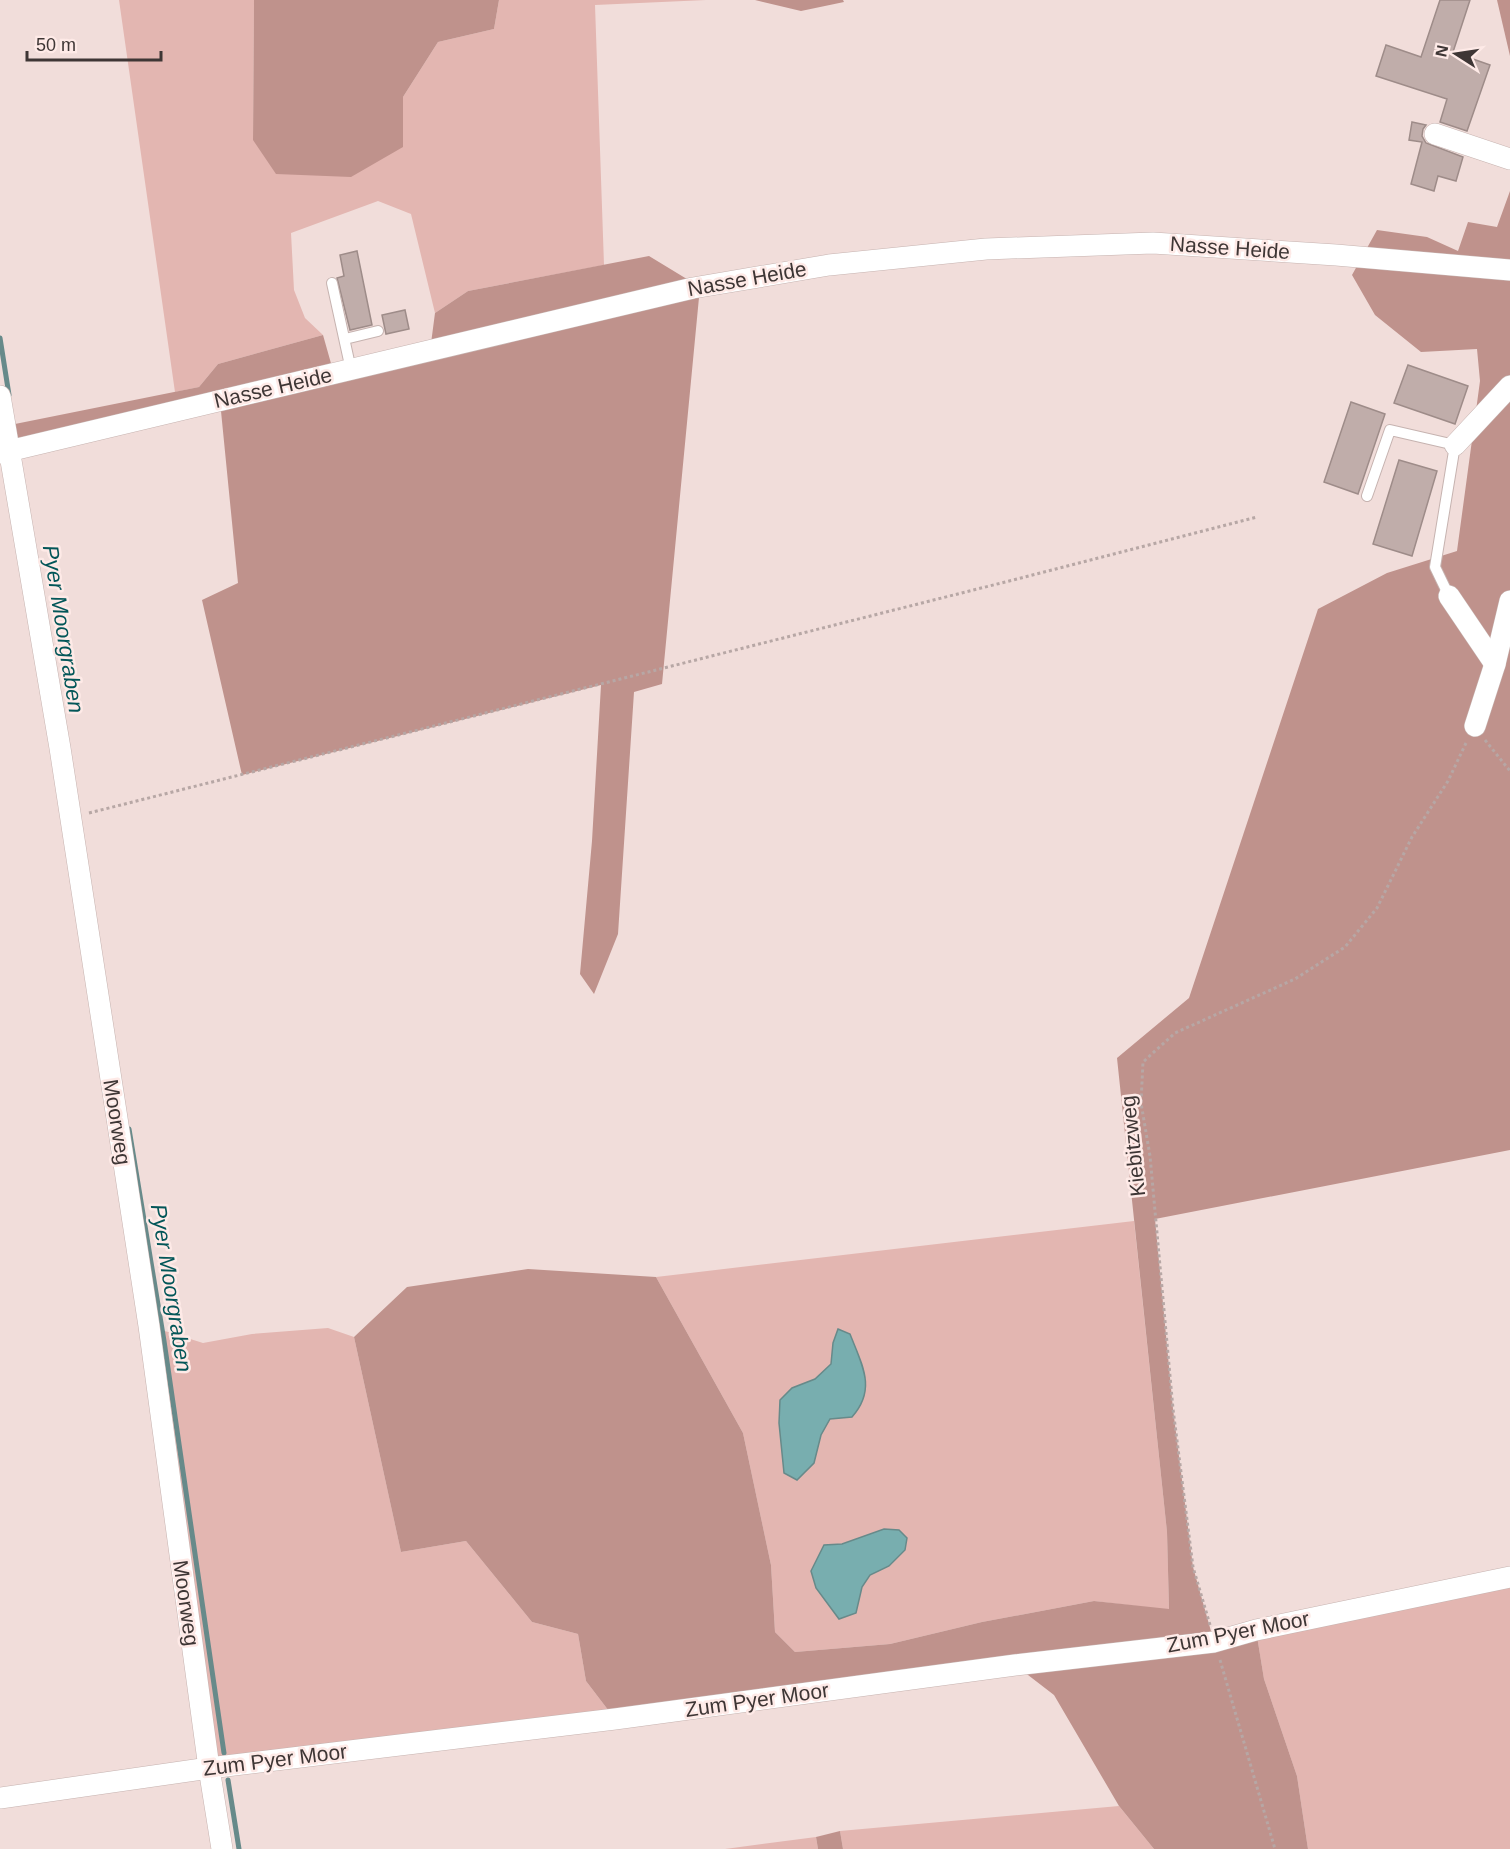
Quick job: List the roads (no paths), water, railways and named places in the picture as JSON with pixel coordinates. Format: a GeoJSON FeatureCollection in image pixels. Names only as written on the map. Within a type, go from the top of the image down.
{"type":"FeatureCollection","features":[{"type":"Feature","properties":{"kind":"street"},"geometry":{"type":"LineString","coordinates":[[1435,134],[1510,159]]}},
{"type":"Feature","properties":{"kind":"street","name":"Nasse Heide"},"geometry":{"type":"LineString","coordinates":[[5,452],[693,288],[829,265],[986,249],[1153,243],[1336,255],[1510,270]]}},
{"type":"Feature","properties":{"kind":"street"},"geometry":{"type":"LineString","coordinates":[[1455,445],[1510,386]]}},
{"type":"Feature","properties":{"kind":"street","name":"Moorweg"},"geometry":{"type":"LineString","coordinates":[[0,396],[5,452],[70,818],[149,1326],[222,1849]]}},
{"type":"Feature","properties":{"kind":"street"},"geometry":{"type":"LineString","coordinates":[[1449,596],[1495,664]]}},
{"type":"Feature","properties":{"kind":"street"},"geometry":{"type":"LineString","coordinates":[[1475,726],[1495,664],[1510,601]]}},
{"type":"Feature","properties":{"kind":"street","name":"Zum Pyer Moor"},"geometry":{"type":"LineString","coordinates":[[0,1798],[209,1768],[615,1719],[1015,1665],[1214,1642],[1256,1630],[1510,1576]]}},
{"type":"Feature","properties":{"kind":"lane"},"geometry":{"type":"LineString","coordinates":[[332,283],[351,370]]}},
{"type":"Feature","properties":{"kind":"lane"},"geometry":{"type":"LineString","coordinates":[[345,339],[378,331]]}},
{"type":"Feature","properties":{"kind":"lane"},"geometry":{"type":"LineString","coordinates":[[1367,496],[1390,430],[1455,445],[1435,567],[1449,596]]}},
{"type":"Feature","properties":{"kind":"water"},"geometry":{"type":"Polygon","coordinates":[[[838,1329],[850,1334],[859,1356],[865,1377],[864,1397],[852,1417],[830,1419],[821,1435],[814,1463],[797,1480],[784,1473],[779,1423],[780,1400],[792,1388],[815,1379],[831,1364],[833,1343],[838,1329]]]}},
{"type":"Feature","properties":{"kind":"water"},"geometry":{"type":"Polygon","coordinates":[[[884,1529],[899,1530],[907,1538],[905,1550],[889,1566],[870,1575],[862,1587],[856,1613],[839,1619],[816,1588],[811,1571],[824,1545],[842,1544],[884,1529]]]}},
{"type":"Feature","properties":{"kind":"waterway","name":"Pyer Moorgraben"},"geometry":{"type":"LineString","coordinates":[[0,338],[9,395]]}},
{"type":"Feature","properties":{"kind":"waterway","name":"Pyer Moorgraben"},"geometry":{"type":"LineString","coordinates":[[129,1129],[164,1341],[224,1753]]}},
{"type":"Feature","properties":{"kind":"waterway","name":"Pyer Moorgraben"},"geometry":{"type":"LineString","coordinates":[[228,1780],[239,1849]]}}]}
